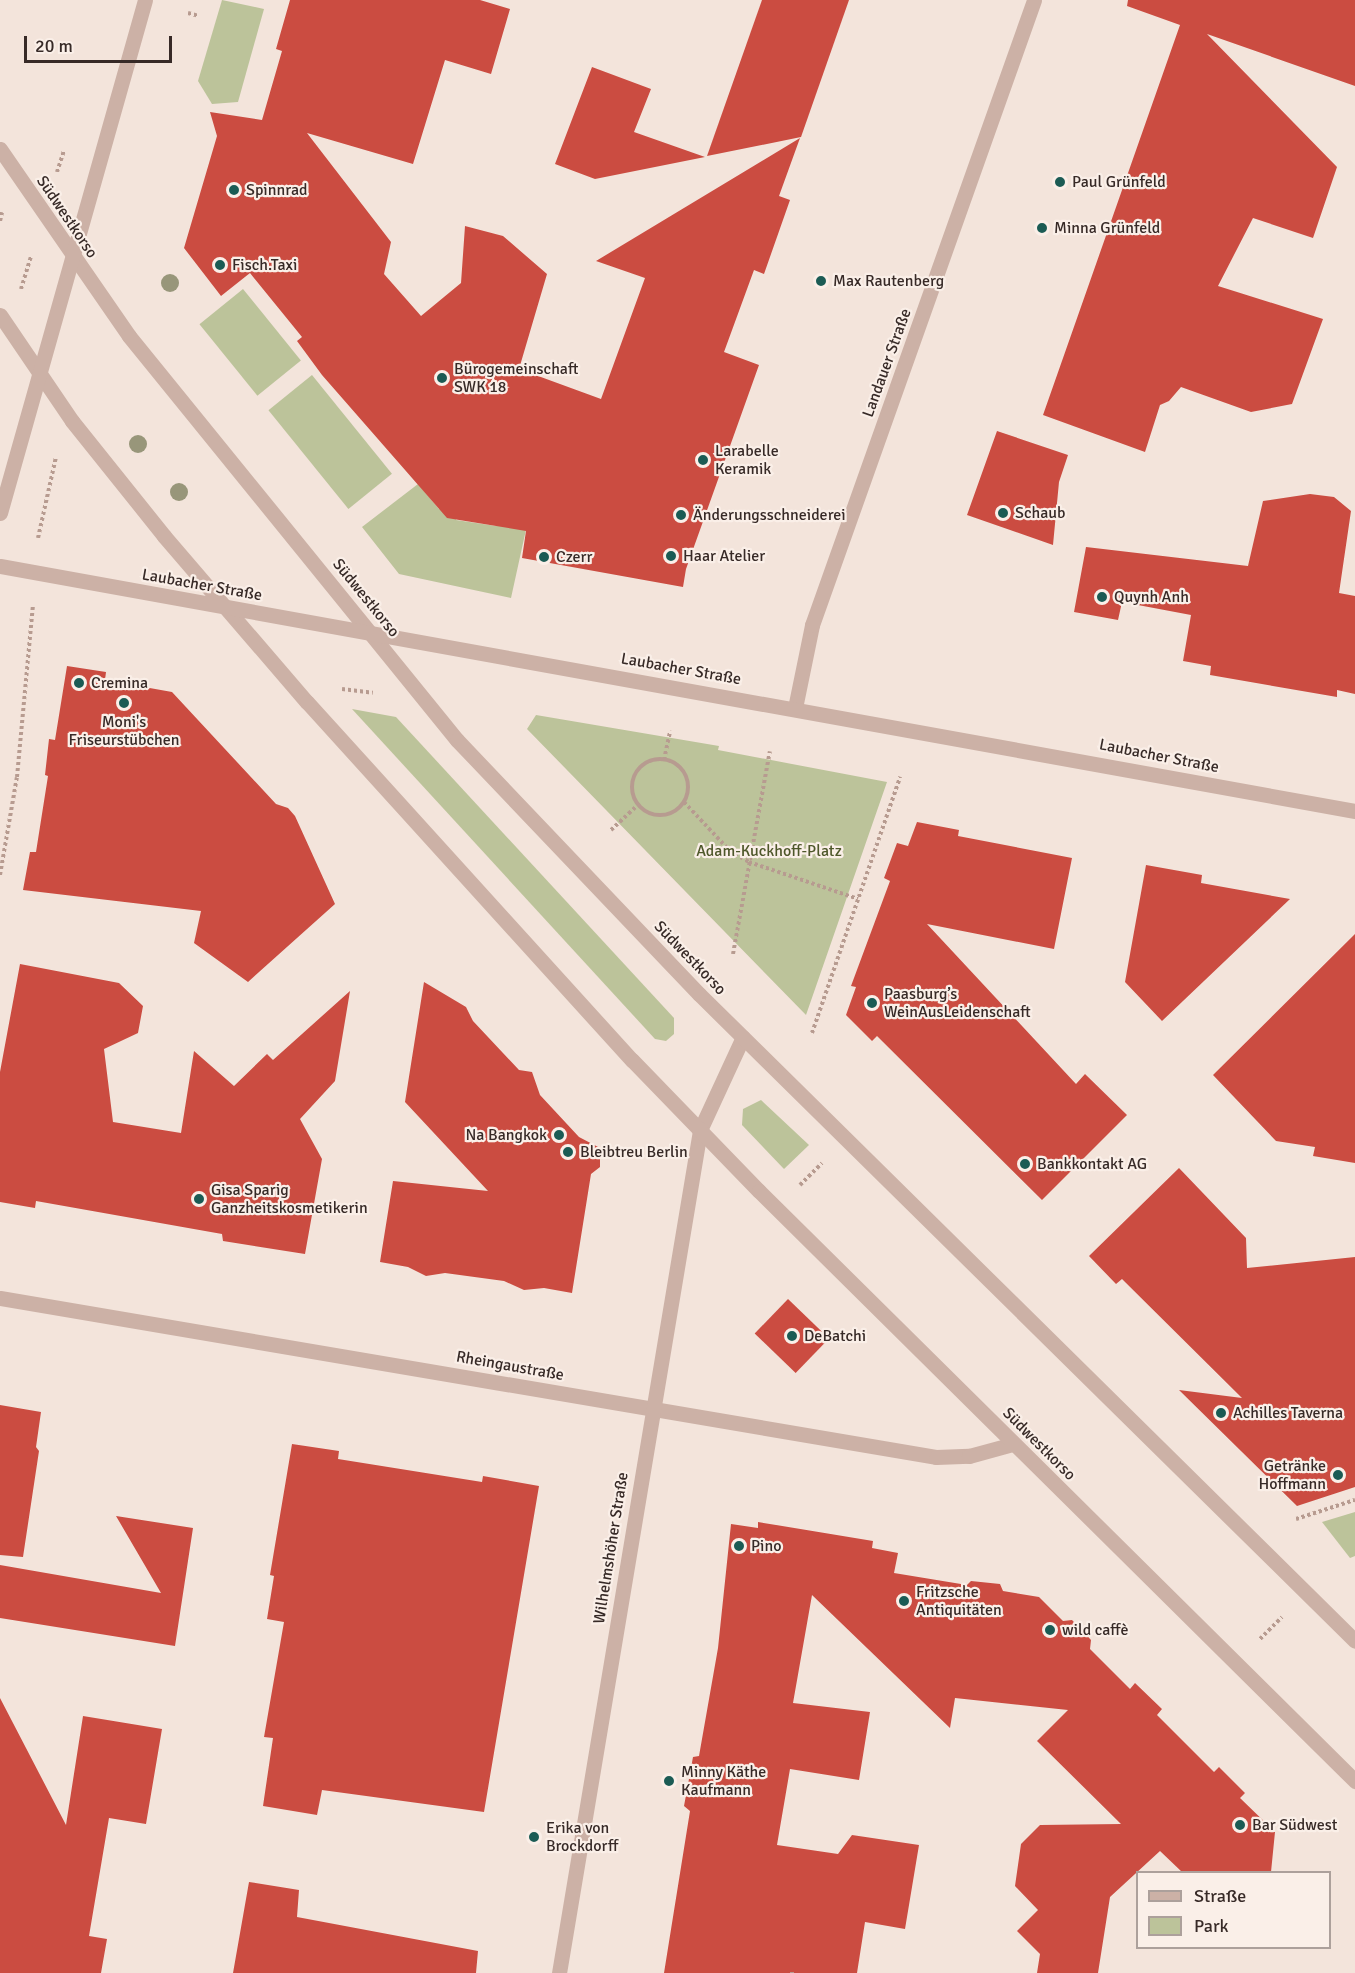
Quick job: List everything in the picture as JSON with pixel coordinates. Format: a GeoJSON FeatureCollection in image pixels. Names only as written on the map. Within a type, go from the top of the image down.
{"type":"FeatureCollection","features":[{"type":"Feature","properties":{"kind":"street"},"geometry":{"type":"LineString","coordinates":[[0,513],[145,0]]}},
{"type":"Feature","properties":{"kind":"street","name":"Landauer Straße"},"geometry":{"type":"LineString","coordinates":[[795,708],[812,625],[1034,0]]}},
{"type":"Feature","properties":{"kind":"street","name":"Südwestkorso"},"geometry":{"type":"LineString","coordinates":[[0,149],[71,257],[129,336],[457,740],[743,1037],[1355,1641]]}},
{"type":"Feature","properties":{"kind":"street","name":"Südwestkorso"},"geometry":{"type":"LineString","coordinates":[[0,315],[72,421],[225,607],[462,873],[700,1130],[1013,1444],[1355,1781]]}},
{"type":"Feature","properties":{"kind":"street","name":"Laubacher Straße"},"geometry":{"type":"LineString","coordinates":[[0,566],[1355,810]]}},
{"type":"Feature","properties":{"kind":"street"},"geometry":{"type":"LineString","coordinates":[[700,1130],[743,1037]]}},
{"type":"Feature","properties":{"kind":"street","name":"Wilhelmshöher Straße"},"geometry":{"type":"LineString","coordinates":[[559,1973],[700,1130]]}},
{"type":"Feature","properties":{"kind":"street","name":"Rheingaustraße"},"geometry":{"type":"LineString","coordinates":[[0,1298],[936,1457],[969,1456],[1013,1444]]}},
{"type":"Feature","properties":{"kind":"path"},"geometry":{"type":"LineString","coordinates":[[188,13],[200,16]]}},
{"type":"Feature","properties":{"kind":"path"},"geometry":{"type":"LineString","coordinates":[[0,875],[17,777],[30,657]]}},
{"type":"Feature","properties":{"kind":"path"},"geometry":{"type":"LineString","coordinates":[[332,687],[375,693]]}},
{"type":"Feature","properties":{"kind":"path"},"geometry":{"type":"LineString","coordinates":[[664,760],[670,731]]}},
{"type":"Feature","properties":{"kind":"path"},"geometry":{"type":"LineString","coordinates":[[733,954],[770,751]]}},
{"type":"Feature","properties":{"kind":"path"},"geometry":{"type":"LineString","coordinates":[[654,760],[664,760],[685,775],[688,793],[684,802],[674,812],[659,815],[638,805],[631,787],[638,770],[654,760]]}},
{"type":"Feature","properties":{"kind":"path"},"geometry":{"type":"LineString","coordinates":[[812,1033],[900,777]]}},
{"type":"Feature","properties":{"kind":"path"},"geometry":{"type":"LineString","coordinates":[[684,802],[730,850],[749,862],[858,899]]}},
{"type":"Feature","properties":{"kind":"path"},"geometry":{"type":"LineString","coordinates":[[611,830],[638,805]]}},
{"type":"Feature","properties":{"kind":"path"},"geometry":{"type":"LineString","coordinates":[[797,1188],[827,1158]]}},
{"type":"Feature","properties":{"kind":"path"},"geometry":{"type":"LineString","coordinates":[[1296,1519],[1355,1500]]}},
{"type":"Feature","properties":{"kind":"path"},"geometry":{"type":"LineString","coordinates":[[1255,1644],[1284,1614]]}},
{"type":"Feature","properties":{"kind":"green space"},"geometry":{"type":"Polygon","coordinates":[[[222,0],[264,9],[238,102],[212,104],[198,81],[222,0]]]}},
{"type":"Feature","properties":{"kind":"green space"},"geometry":{"type":"Polygon","coordinates":[[[243,289],[301,360],[257,396],[199,324],[243,289]]]}},
{"type":"Feature","properties":{"kind":"green space"},"geometry":{"type":"Polygon","coordinates":[[[312,375],[392,474],[348,509],[268,410],[312,375]]]}},
{"type":"Feature","properties":{"kind":"green space"},"geometry":{"type":"Polygon","coordinates":[[[418,484],[439,509],[457,511],[456,520],[496,526],[527,525],[511,598],[399,574],[362,527],[418,484]]]}},
{"type":"Feature","properties":{"kind":"green space"},"geometry":{"type":"Polygon","coordinates":[[[352,709],[396,717],[674,1018],[674,1034],[666,1041],[655,1039],[352,709]]]}},
{"type":"Feature","properties":{"kind":"green space","name":"Adam-Kuckhoff-Platz"},"geometry":{"type":"Polygon","coordinates":[[[536,715],[719,746],[718,750],[887,782],[806,1015],[527,729],[536,715]]]}},
{"type":"Feature","properties":{"kind":"green space"},"geometry":{"type":"Polygon","coordinates":[[[761,1100],[809,1145],[784,1169],[742,1125],[743,1109],[761,1100]]]}},
{"type":"Feature","properties":{"kind":"green space"},"geometry":{"type":"Polygon","coordinates":[[[1355,1512],[1355,1556],[1350,1558],[1322,1522],[1355,1512]]]}},
{"type":"Feature","properties":{"kind":"building"},"geometry":{"type":"Polygon","coordinates":[[[290,0],[480,0],[510,9],[491,74],[445,60],[413,164],[307,133],[391,242],[384,274],[421,316],[461,283],[465,226],[503,236],[547,274],[519,369],[601,399],[645,278],[596,261],[800,138],[779,196],[790,200],[764,274],[754,270],[724,352],[759,365],[686,569],[683,587],[522,558],[526,531],[447,518],[322,375],[297,341],[302,337],[250,273],[221,296],[184,248],[217,136],[210,112],[262,120],[282,51],[276,49],[290,0]]]}},
{"type":"Feature","properties":{"kind":"building"},"geometry":{"type":"Polygon","coordinates":[[[762,0],[849,0],[801,137],[707,156],[762,0]]]}},
{"type":"Feature","properties":{"kind":"building"},"geometry":{"type":"Polygon","coordinates":[[[1128,0],[1355,0],[1355,86],[1207,34],[1337,167],[1313,238],[1253,218],[1218,286],[1323,319],[1292,404],[1251,412],[1181,387],[1169,401],[1160,405],[1145,452],[1043,415],[1180,25],[1127,6],[1128,0]]]}},
{"type":"Feature","properties":{"kind":"building"},"geometry":{"type":"Polygon","coordinates":[[[592,67],[651,89],[634,132],[705,157],[595,179],[555,164],[592,67]]]}},
{"type":"Feature","properties":{"kind":"building"},"geometry":{"type":"Polygon","coordinates":[[[997,431],[1068,455],[1059,482],[1053,545],[967,515],[997,431]]]}},
{"type":"Feature","properties":{"kind":"building"},"geometry":{"type":"Polygon","coordinates":[[[1310,494],[1334,497],[1351,511],[1339,593],[1355,596],[1355,694],[1337,690],[1337,697],[1210,675],[1211,666],[1183,661],[1191,615],[1122,602],[1118,620],[1074,612],[1086,547],[1248,566],[1263,501],[1310,494]]]}},
{"type":"Feature","properties":{"kind":"building"},"geometry":{"type":"Polygon","coordinates":[[[67,666],[106,672],[105,680],[172,692],[276,804],[288,808],[295,816],[335,904],[248,982],[194,943],[201,911],[23,890],[30,852],[36,852],[48,776],[45,775],[49,739],[55,740],[67,666]]]}},
{"type":"Feature","properties":{"kind":"building"},"geometry":{"type":"Polygon","coordinates":[[[917,822],[959,830],[958,836],[1072,858],[1054,949],[927,924],[1076,1084],[1085,1074],[1127,1115],[1042,1200],[877,1036],[872,1041],[846,1015],[856,987],[851,986],[890,881],[884,878],[897,843],[908,846],[917,822]]]}},
{"type":"Feature","properties":{"kind":"building"},"geometry":{"type":"Polygon","coordinates":[[[1146,865],[1202,875],[1201,883],[1290,899],[1162,1021],[1125,982],[1146,865]]]}},
{"type":"Feature","properties":{"kind":"building"},"geometry":{"type":"Polygon","coordinates":[[[1355,934],[1355,1163],[1313,1156],[1315,1147],[1276,1141],[1213,1075],[1355,934]]]}},
{"type":"Feature","properties":{"kind":"building"},"geometry":{"type":"Polygon","coordinates":[[[20,964],[119,983],[143,1006],[138,1033],[104,1049],[113,1122],[181,1133],[194,1051],[234,1086],[267,1054],[273,1060],[350,991],[335,1081],[300,1119],[322,1159],[305,1254],[223,1241],[222,1234],[36,1201],[35,1208],[0,1202],[0,1072],[20,964]]]}},
{"type":"Feature","properties":{"kind":"building"},"geometry":{"type":"Polygon","coordinates":[[[424,982],[466,1007],[473,1021],[519,1070],[532,1072],[540,1095],[579,1137],[600,1148],[600,1167],[591,1174],[572,1293],[544,1288],[524,1290],[504,1281],[445,1273],[426,1276],[408,1267],[380,1262],[393,1181],[488,1191],[405,1102],[424,982]]]}},
{"type":"Feature","properties":{"kind":"building"},"geometry":{"type":"Polygon","coordinates":[[[1179,1168],[1246,1238],[1247,1268],[1355,1257],[1355,1487],[1297,1506],[1179,1390],[1242,1398],[1122,1279],[1116,1284],[1089,1256],[1179,1168]]]}},
{"type":"Feature","properties":{"kind":"building","name":"DeBatchi"},"geometry":{"type":"Polygon","coordinates":[[[788,1299],[829,1339],[796,1373],[755,1334],[788,1299]]]}},
{"type":"Feature","properties":{"kind":"building"},"geometry":{"type":"Polygon","coordinates":[[[0,1405],[41,1412],[36,1447],[39,1451],[23,1557],[0,1555],[0,1405]]]}},
{"type":"Feature","properties":{"kind":"building"},"geometry":{"type":"Polygon","coordinates":[[[292,1444],[339,1451],[338,1459],[482,1482],[483,1476],[539,1486],[484,1812],[322,1790],[317,1815],[263,1806],[273,1738],[264,1737],[284,1622],[267,1619],[274,1576],[270,1575],[292,1444]]]}},
{"type":"Feature","properties":{"kind":"building"},"geometry":{"type":"Polygon","coordinates":[[[116,1516],[193,1528],[175,1646],[0,1618],[0,1565],[161,1593],[116,1516]]]}},
{"type":"Feature","properties":{"kind":"building"},"geometry":{"type":"Polygon","coordinates":[[[758,1522],[873,1541],[872,1548],[898,1553],[894,1573],[967,1585],[971,1581],[1000,1584],[1003,1591],[1039,1597],[1063,1621],[1072,1620],[1091,1640],[1090,1649],[1130,1689],[1135,1683],[1162,1709],[1157,1715],[1214,1772],[1219,1767],[1245,1793],[1240,1798],[1275,1832],[1271,1871],[1181,1871],[1160,1851],[1110,1897],[1098,1973],[1037,1973],[1040,1954],[1017,1931],[1038,1910],[1015,1886],[1021,1844],[1040,1825],[1121,1824],[1037,1741],[1068,1710],[955,1698],[950,1728],[812,1595],[793,1703],[870,1712],[859,1780],[790,1769],[777,1845],[838,1854],[852,1835],[919,1845],[905,1929],[865,1922],[857,1973],[664,1973],[690,1811],[684,1806],[693,1757],[699,1756],[718,1648],[731,1524],[758,1528],[758,1522]]]}},
{"type":"Feature","properties":{"kind":"building"},"geometry":{"type":"Polygon","coordinates":[[[0,1698],[66,1825],[83,1716],[162,1729],[146,1824],[109,1818],[89,1936],[107,1939],[101,1973],[0,1973],[0,1698]]]}},
{"type":"Feature","properties":{"kind":"building"},"geometry":{"type":"Polygon","coordinates":[[[249,1882],[299,1890],[297,1917],[478,1951],[476,1973],[233,1973],[249,1882]]]}},
{"type":"Feature","properties":{"kind":"place","name":"Paul Grünfeld"},"geometry":{"type":"Point","coordinates":[1060,182]}},
{"type":"Feature","properties":{"kind":"place","name":"Spinnrad"},"geometry":{"type":"Point","coordinates":[234,190]}},
{"type":"Feature","properties":{"kind":"place","name":"Minna Grünfeld"},"geometry":{"type":"Point","coordinates":[1042,228]}},
{"type":"Feature","properties":{"kind":"place","name":"Fisch.Taxi"},"geometry":{"type":"Point","coordinates":[220,265]}},
{"type":"Feature","properties":{"kind":"place","name":"Max Rautenberg"},"geometry":{"type":"Point","coordinates":[821,281]}},
{"type":"Feature","properties":{"kind":"place","name":"Bürogemeinschaft SWK 18"},"geometry":{"type":"Point","coordinates":[442,378]}},
{"type":"Feature","properties":{"kind":"place","name":"Larabelle Keramik"},"geometry":{"type":"Point","coordinates":[703,460]}},
{"type":"Feature","properties":{"kind":"place","name":"Schaub"},"geometry":{"type":"Point","coordinates":[1003,513]}},
{"type":"Feature","properties":{"kind":"place","name":"Änderungsschneiderei"},"geometry":{"type":"Point","coordinates":[681,515]}},
{"type":"Feature","properties":{"kind":"place","name":"Haar Atelier"},"geometry":{"type":"Point","coordinates":[671,556]}},
{"type":"Feature","properties":{"kind":"place","name":"Czerr"},"geometry":{"type":"Point","coordinates":[544,557]}},
{"type":"Feature","properties":{"kind":"place","name":"Quynh Anh"},"geometry":{"type":"Point","coordinates":[1102,597]}},
{"type":"Feature","properties":{"kind":"place","name":"Cremina"},"geometry":{"type":"Point","coordinates":[79,683]}},
{"type":"Feature","properties":{"kind":"place","name":"Moni's Friseurstübchen"},"geometry":{"type":"Point","coordinates":[124,703]}},
{"type":"Feature","properties":{"kind":"place","name":"Paasburg’s WeinAusLeidenschaft"},"geometry":{"type":"Point","coordinates":[872,1003]}},
{"type":"Feature","properties":{"kind":"place","name":"Na Bangkok"},"geometry":{"type":"Point","coordinates":[559,1135]}},
{"type":"Feature","properties":{"kind":"place","name":"Bleibtreu Berlin"},"geometry":{"type":"Point","coordinates":[568,1152]}},
{"type":"Feature","properties":{"kind":"place","name":"Bankkontakt AG"},"geometry":{"type":"Point","coordinates":[1025,1164]}},
{"type":"Feature","properties":{"kind":"place","name":"Gisa Sparig Ganzheitskosmetikerin"},"geometry":{"type":"Point","coordinates":[199,1199]}},
{"type":"Feature","properties":{"kind":"place","name":"DeBatchi"},"geometry":{"type":"Point","coordinates":[792,1336]}},
{"type":"Feature","properties":{"kind":"place","name":"Achilles Taverna"},"geometry":{"type":"Point","coordinates":[1221,1413]}},
{"type":"Feature","properties":{"kind":"place","name":"Getränke Hoffmann"},"geometry":{"type":"Point","coordinates":[1338,1475]}},
{"type":"Feature","properties":{"kind":"place","name":"Pino"},"geometry":{"type":"Point","coordinates":[739,1546]}},
{"type":"Feature","properties":{"kind":"place","name":"Fritzsche Antiquitäten"},"geometry":{"type":"Point","coordinates":[904,1601]}},
{"type":"Feature","properties":{"kind":"place","name":"wild caffè"},"geometry":{"type":"Point","coordinates":[1050,1630]}},
{"type":"Feature","properties":{"kind":"place","name":"Minny Käthe Kaufmann"},"geometry":{"type":"Point","coordinates":[669,1781]}},
{"type":"Feature","properties":{"kind":"place","name":"Bar Südwest"},"geometry":{"type":"Point","coordinates":[1240,1825]}},
{"type":"Feature","properties":{"kind":"place","name":"Erika von Brockdorff"},"geometry":{"type":"Point","coordinates":[534,1837]}}]}
